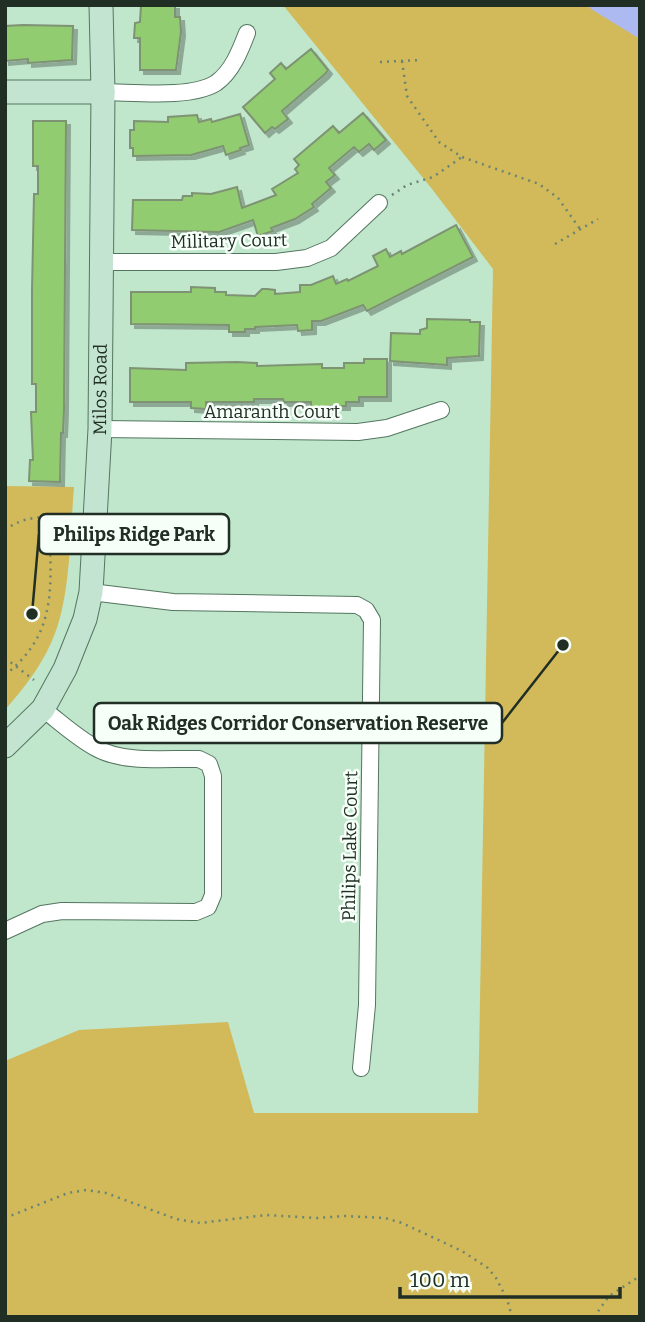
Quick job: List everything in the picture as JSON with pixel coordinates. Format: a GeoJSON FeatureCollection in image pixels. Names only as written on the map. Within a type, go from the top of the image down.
{"type":"FeatureCollection","features":[{"type":"Feature","properties":{"kind":"street","name":"Milos Road"},"geometry":{"type":"LineString","coordinates":[[5,746],[43,709],[74,649],[91,592],[100,429],[103,92],[101,5]]}},
{"type":"Feature","properties":{"kind":"street"},"geometry":{"type":"LineString","coordinates":[[5,92],[180,92],[214,84],[235,62],[247,33]]}},
{"type":"Feature","properties":{"kind":"street","name":"Military Court"},"geometry":{"type":"LineString","coordinates":[[102,262],[276,262],[307,258],[331,248],[380,203]]}},
{"type":"Feature","properties":{"kind":"street","name":"Amaranth Court"},"geometry":{"type":"LineString","coordinates":[[100,429],[358,432],[387,428],[441,410]]}},
{"type":"Feature","properties":{"kind":"street","name":"Philips Lake Court"},"geometry":{"type":"LineString","coordinates":[[91,592],[173,602],[357,605],[366,610],[372,620],[367,992],[361,1068]]}},
{"type":"Feature","properties":{"kind":"street"},"geometry":{"type":"LineString","coordinates":[[5,931],[42,914],[62,911],[196,912],[208,907],[213,895],[213,776],[209,764],[199,759],[119,757],[94,748],[43,709]]}},
{"type":"Feature","properties":{"kind":"path"},"geometry":{"type":"LineString","coordinates":[[380,62],[420,60]]}},
{"type":"Feature","properties":{"kind":"path"},"geometry":{"type":"LineString","coordinates":[[402,61],[407,96],[439,142],[463,157],[539,184],[558,198],[580,229]]}},
{"type":"Feature","properties":{"kind":"path"},"geometry":{"type":"LineString","coordinates":[[380,203],[407,185],[433,177],[463,157]]}},
{"type":"Feature","properties":{"kind":"path"},"geometry":{"type":"LineString","coordinates":[[555,244],[598,219]]}},
{"type":"Feature","properties":{"kind":"path"},"geometry":{"type":"LineString","coordinates":[[5,675],[36,644],[48,613],[49,517]]}},
{"type":"Feature","properties":{"kind":"path"},"geometry":{"type":"LineString","coordinates":[[5,530],[21,520],[74,517]]}},
{"type":"Feature","properties":{"kind":"path"},"geometry":{"type":"LineString","coordinates":[[5,658],[34,680]]}},
{"type":"Feature","properties":{"kind":"path"},"geometry":{"type":"LineString","coordinates":[[5,1218],[68,1193],[86,1190],[106,1193],[176,1219],[200,1223],[266,1215],[385,1218],[462,1251],[488,1268],[501,1288],[512,1317]]}},
{"type":"Feature","properties":{"kind":"path"},"geometry":{"type":"LineString","coordinates":[[594,1317],[610,1296],[640,1276]]}},
{"type":"Feature","properties":{"kind":"shaded area"},"geometry":{"type":"Polygon","coordinates":[[[283,5],[640,5],[640,1317],[5,1317],[5,1061],[79,1030],[228,1022],[254,1113],[478,1113],[493,269],[283,5]]]}},
{"type":"Feature","properties":{"kind":"shaded area"},"geometry":{"type":"Polygon","coordinates":[[[5,486],[74,487],[66,587],[58,626],[36,670],[5,710],[5,486]]]}},
{"type":"Feature","properties":{"kind":"water"},"geometry":{"type":"Polygon","coordinates":[[[587,5],[640,5],[640,39],[591,9],[587,5]]]}},
{"type":"Feature","properties":{"kind":"building"},"geometry":{"type":"Polygon","coordinates":[[[141,5],[175,5],[175,17],[180,17],[181,32],[176,70],[140,70],[140,38],[134,38],[135,23],[140,22],[141,5]]]}},
{"type":"Feature","properties":{"kind":"building"},"geometry":{"type":"Polygon","coordinates":[[[5,26],[73,26],[72,60],[28,63],[28,59],[5,61],[5,26]]]}},
{"type":"Feature","properties":{"kind":"building"},"geometry":{"type":"Polygon","coordinates":[[[311,49],[328,70],[282,111],[288,119],[265,133],[243,107],[275,79],[270,73],[281,63],[286,69],[311,49]]]}},
{"type":"Feature","properties":{"kind":"building"},"geometry":{"type":"Polygon","coordinates":[[[363,113],[386,140],[374,150],[369,144],[359,152],[354,147],[329,168],[335,175],[326,182],[331,188],[312,204],[314,207],[295,219],[271,228],[273,231],[258,236],[253,220],[219,232],[132,230],[133,200],[182,200],[183,196],[192,196],[192,193],[211,194],[237,187],[242,208],[276,195],[272,189],[298,173],[295,169],[299,165],[294,159],[333,126],[339,133],[363,113]]]}},
{"type":"Feature","properties":{"kind":"building"},"geometry":{"type":"Polygon","coordinates":[[[240,114],[249,145],[226,155],[223,146],[191,155],[133,156],[133,148],[130,148],[130,130],[134,130],[134,121],[168,122],[168,117],[197,115],[199,122],[211,119],[212,122],[240,114]]]}},
{"type":"Feature","properties":{"kind":"building"},"geometry":{"type":"Polygon","coordinates":[[[33,121],[66,121],[64,409],[60,482],[29,481],[30,460],[33,460],[31,412],[36,412],[36,384],[32,384],[32,291],[34,194],[38,194],[38,166],[33,166],[33,121]]]}},
{"type":"Feature","properties":{"kind":"building"},"geometry":{"type":"Polygon","coordinates":[[[456,225],[473,257],[367,311],[363,305],[321,321],[312,321],[312,330],[298,331],[297,325],[255,327],[245,329],[245,332],[229,332],[229,325],[131,324],[131,292],[191,292],[191,287],[215,288],[215,292],[226,292],[226,295],[255,296],[262,289],[275,290],[275,294],[300,292],[300,285],[311,285],[333,276],[336,284],[347,279],[348,281],[378,266],[373,256],[386,249],[390,257],[401,251],[402,254],[456,225]]]}},
{"type":"Feature","properties":{"kind":"building"},"geometry":{"type":"Polygon","coordinates":[[[427,319],[480,322],[479,356],[447,358],[447,365],[390,361],[391,333],[420,334],[420,330],[427,328],[427,319]]]}},
{"type":"Feature","properties":{"kind":"building"},"geometry":{"type":"Polygon","coordinates":[[[364,359],[387,359],[387,397],[359,397],[359,402],[346,402],[346,406],[327,406],[327,409],[311,409],[311,402],[284,402],[283,399],[206,402],[206,409],[191,408],[191,402],[130,402],[130,368],[186,370],[186,363],[237,362],[257,363],[257,366],[322,364],[322,368],[344,368],[344,363],[364,363],[364,359]]]}},
{"type":"Feature","properties":{"kind":"place","name":"Philips Ridge Park"},"geometry":{"type":"Point","coordinates":[32,614]}},
{"type":"Feature","properties":{"kind":"place","name":"Oak Ridges Corridor Conservation Reserve"},"geometry":{"type":"Point","coordinates":[563,645]}}]}
